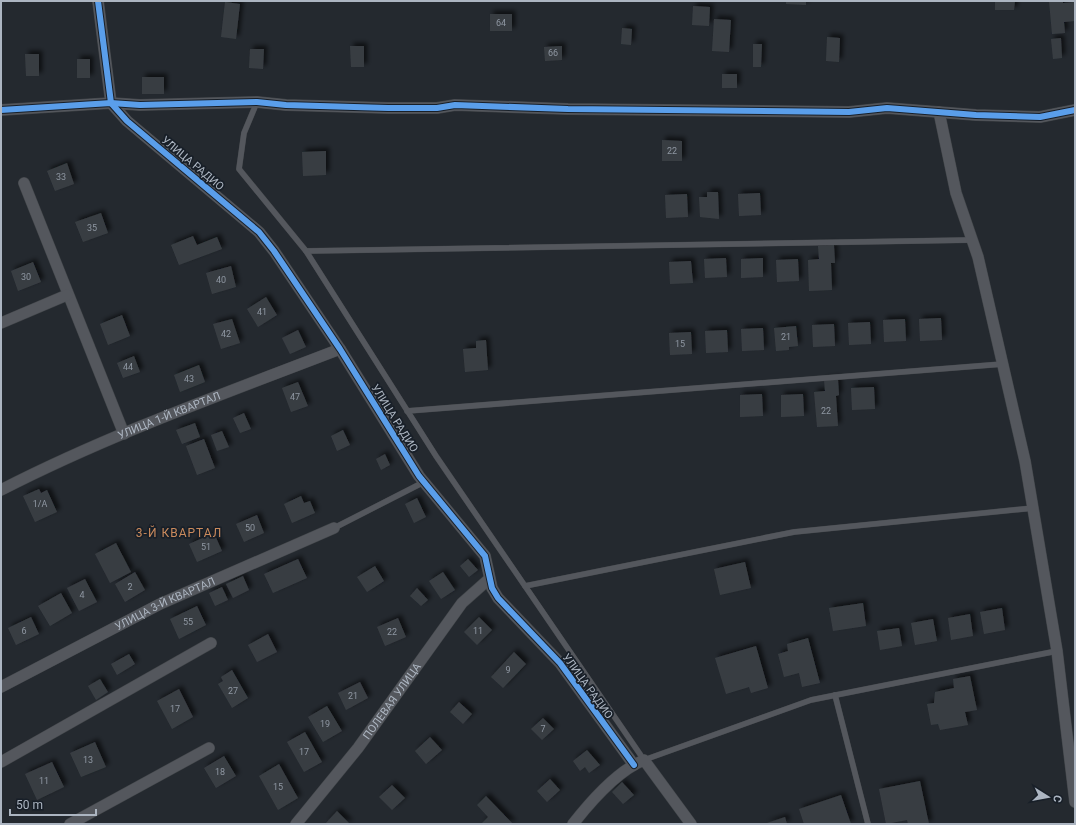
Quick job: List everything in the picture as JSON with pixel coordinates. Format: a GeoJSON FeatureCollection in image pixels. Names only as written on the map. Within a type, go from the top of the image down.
{"type":"FeatureCollection","features":[{"type":"Feature","properties":{"kind":"street"},"geometry":{"type":"LineString","coordinates":[[98,1],[111,103]]}},
{"type":"Feature","properties":{"kind":"street"},"geometry":{"type":"LineString","coordinates":[[1,110],[111,103],[140,105],[257,102],[286,105],[388,108],[437,108],[455,105],[568,109],[849,112],[887,108],[1040,117],[1075,110]]}},
{"type":"Feature","properties":{"kind":"street","name":"УЛИЦА РАДИО"},"geometry":{"type":"LineString","coordinates":[[111,103],[127,121],[259,232],[340,349],[424,482],[485,556],[490,572],[489,579],[498,598],[560,663],[634,764]]}},
{"type":"Feature","properties":{"kind":"street"},"geometry":{"type":"LineString","coordinates":[[939,112],[956,194],[978,258],[1026,461],[1057,651],[1075,802]]}},
{"type":"Feature","properties":{"kind":"street"},"geometry":{"type":"LineString","coordinates":[[24,183],[67,295],[124,434]]}},
{"type":"Feature","properties":{"kind":"street"},"geometry":{"type":"LineString","coordinates":[[1,323],[67,295]]}},
{"type":"Feature","properties":{"kind":"street","name":"УЛИЦА 1-Й КВАРТАЛ"},"geometry":{"type":"LineString","coordinates":[[1,490],[48,466],[124,434],[340,349]]}},
{"type":"Feature","properties":{"kind":"street","name":"УЛИЦА 3-Й КВАРТАЛ"},"geometry":{"type":"LineString","coordinates":[[1,687],[160,604],[334,528]]}},
{"type":"Feature","properties":{"kind":"street","name":"ПОЛЕВАЯ УЛИЦА"},"geometry":{"type":"LineString","coordinates":[[296,824],[358,748],[462,603],[489,579]]}},
{"type":"Feature","properties":{"kind":"street"},"geometry":{"type":"LineString","coordinates":[[1,762],[211,643]]}},
{"type":"Feature","properties":{"kind":"street"},"geometry":{"type":"LineString","coordinates":[[70,824],[209,748]]}},
{"type":"Feature","properties":{"kind":"street"},"geometry":{"type":"LineString","coordinates":[[573,824],[591,801],[634,764],[644,760],[691,824]]}},
{"type":"Feature","properties":{"kind":"lane"},"geometry":{"type":"LineString","coordinates":[[257,102],[244,133],[239,169],[306,251],[407,411],[644,760],[811,700],[1057,651]]}},
{"type":"Feature","properties":{"kind":"lane"},"geometry":{"type":"LineString","coordinates":[[306,251],[972,240]]}},
{"type":"Feature","properties":{"kind":"lane"},"geometry":{"type":"LineString","coordinates":[[407,411],[1003,364]]}},
{"type":"Feature","properties":{"kind":"lane"},"geometry":{"type":"LineString","coordinates":[[334,528],[424,482]]}},
{"type":"Feature","properties":{"kind":"lane"},"geometry":{"type":"LineString","coordinates":[[525,586],[794,532],[1034,508]]}},
{"type":"Feature","properties":{"kind":"lane"},"geometry":{"type":"LineString","coordinates":[[835,695],[868,824]]}},
{"type":"Feature","properties":{"kind":"building"},"geometry":{"type":"Polygon","coordinates":[[[786,1],[806,1],[806,5],[786,4],[786,1]]]}},
{"type":"Feature","properties":{"kind":"building"},"geometry":{"type":"Polygon","coordinates":[[[995,1],[1015,1],[1014,10],[995,10],[995,1]]]}},
{"type":"Feature","properties":{"kind":"building"},"geometry":{"type":"Polygon","coordinates":[[[1049,1],[1063,1],[1063,3],[1075,2],[1075,21],[1064,22],[1065,33],[1052,34],[1049,1]]]}},
{"type":"Feature","properties":{"kind":"building"},"geometry":{"type":"Polygon","coordinates":[[[225,2],[240,4],[236,39],[221,37],[225,2]]]}},
{"type":"Feature","properties":{"kind":"building"},"geometry":{"type":"Polygon","coordinates":[[[693,6],[710,7],[709,26],[692,25],[693,6]]]}},
{"type":"Feature","properties":{"kind":"building"},"geometry":{"type":"Polygon","coordinates":[[[490,14],[512,14],[512,31],[490,31],[490,14]]]}},
{"type":"Feature","properties":{"kind":"building"},"geometry":{"type":"Polygon","coordinates":[[[714,19],[731,20],[729,52],[712,51],[714,19]]]}},
{"type":"Feature","properties":{"kind":"building"},"geometry":{"type":"Polygon","coordinates":[[[622,28],[632,29],[631,45],[621,44],[622,28]]]}},
{"type":"Feature","properties":{"kind":"building"},"geometry":{"type":"Polygon","coordinates":[[[827,37],[840,38],[839,62],[826,61],[827,37]]]}},
{"type":"Feature","properties":{"kind":"building"},"geometry":{"type":"Polygon","coordinates":[[[1061,38],[1062,58],[1053,59],[1051,39],[1061,38]]]}},
{"type":"Feature","properties":{"kind":"building"},"geometry":{"type":"Polygon","coordinates":[[[753,44],[762,44],[761,67],[753,67],[753,44]]]}},
{"type":"Feature","properties":{"kind":"building"},"geometry":{"type":"Polygon","coordinates":[[[350,46],[364,46],[364,67],[351,67],[350,46]]]}},
{"type":"Feature","properties":{"kind":"building"},"geometry":{"type":"Polygon","coordinates":[[[562,46],[562,60],[545,61],[544,47],[562,46]]]}},
{"type":"Feature","properties":{"kind":"building"},"geometry":{"type":"Polygon","coordinates":[[[250,49],[264,49],[263,69],[249,68],[250,49]]]}},
{"type":"Feature","properties":{"kind":"building"},"geometry":{"type":"Polygon","coordinates":[[[25,54],[39,54],[39,76],[26,76],[25,54]]]}},
{"type":"Feature","properties":{"kind":"building"},"geometry":{"type":"Polygon","coordinates":[[[77,59],[90,59],[90,78],[77,78],[77,59]]]}},
{"type":"Feature","properties":{"kind":"building"},"geometry":{"type":"Polygon","coordinates":[[[722,74],[737,74],[737,88],[722,88],[722,74]]]}},
{"type":"Feature","properties":{"kind":"building"},"geometry":{"type":"Polygon","coordinates":[[[142,77],[164,77],[164,94],[142,94],[142,77]]]}},
{"type":"Feature","properties":{"kind":"building"},"geometry":{"type":"Polygon","coordinates":[[[662,140],[682,141],[682,161],[662,161],[662,140]]]}},
{"type":"Feature","properties":{"kind":"building"},"geometry":{"type":"Polygon","coordinates":[[[326,151],[326,175],[303,176],[302,152],[326,151]]]}},
{"type":"Feature","properties":{"kind":"building"},"geometry":{"type":"Polygon","coordinates":[[[67,163],[74,184],[55,191],[47,171],[67,163]]]}},
{"type":"Feature","properties":{"kind":"building"},"geometry":{"type":"Polygon","coordinates":[[[707,192],[718,192],[719,219],[700,217],[699,197],[707,197],[707,192]]]}},
{"type":"Feature","properties":{"kind":"building"},"geometry":{"type":"Polygon","coordinates":[[[760,193],[761,215],[739,216],[738,194],[760,193]]]}},
{"type":"Feature","properties":{"kind":"building"},"geometry":{"type":"Polygon","coordinates":[[[687,194],[688,217],[666,218],[665,195],[687,194]]]}},
{"type":"Feature","properties":{"kind":"building"},"geometry":{"type":"Polygon","coordinates":[[[101,213],[108,233],[83,242],[75,222],[101,213]]]}},
{"type":"Feature","properties":{"kind":"building"},"geometry":{"type":"Polygon","coordinates":[[[193,236],[197,245],[217,237],[222,249],[179,265],[171,245],[193,236]]]}},
{"type":"Feature","properties":{"kind":"building"},"geometry":{"type":"Polygon","coordinates":[[[834,245],[835,263],[831,263],[832,290],[809,291],[808,260],[819,259],[818,246],[834,245]]]}},
{"type":"Feature","properties":{"kind":"building"},"geometry":{"type":"Polygon","coordinates":[[[726,258],[727,277],[705,278],[704,259],[726,258]]]}},
{"type":"Feature","properties":{"kind":"building"},"geometry":{"type":"Polygon","coordinates":[[[763,258],[763,277],[741,278],[741,259],[763,258]]]}},
{"type":"Feature","properties":{"kind":"building"},"geometry":{"type":"Polygon","coordinates":[[[798,259],[799,281],[777,282],[776,260],[798,259]]]}},
{"type":"Feature","properties":{"kind":"building"},"geometry":{"type":"Polygon","coordinates":[[[691,261],[693,283],[670,284],[669,262],[691,261]]]}},
{"type":"Feature","properties":{"kind":"building"},"geometry":{"type":"Polygon","coordinates":[[[33,262],[41,282],[18,291],[11,271],[33,262]]]}},
{"type":"Feature","properties":{"kind":"building"},"geometry":{"type":"Polygon","coordinates":[[[231,266],[236,287],[212,294],[206,273],[231,266]]]}},
{"type":"Feature","properties":{"kind":"building"},"geometry":{"type":"Polygon","coordinates":[[[266,297],[277,315],[258,327],[247,309],[266,297]]]}},
{"type":"Feature","properties":{"kind":"building"},"geometry":{"type":"Polygon","coordinates":[[[122,315],[130,336],[108,345],[100,324],[122,315]]]}},
{"type":"Feature","properties":{"kind":"building"},"geometry":{"type":"Polygon","coordinates":[[[941,318],[942,340],[920,341],[919,319],[941,318]]]}},
{"type":"Feature","properties":{"kind":"building"},"geometry":{"type":"Polygon","coordinates":[[[232,319],[240,343],[221,349],[213,324],[232,319]]]}},
{"type":"Feature","properties":{"kind":"building"},"geometry":{"type":"Polygon","coordinates":[[[905,319],[906,341],[884,342],[883,320],[905,319]]]}},
{"type":"Feature","properties":{"kind":"building"},"geometry":{"type":"Polygon","coordinates":[[[870,322],[871,344],[849,345],[848,323],[870,322]]]}},
{"type":"Feature","properties":{"kind":"building"},"geometry":{"type":"Polygon","coordinates":[[[834,324],[835,346],[813,347],[812,325],[834,324]]]}},
{"type":"Feature","properties":{"kind":"building"},"geometry":{"type":"Polygon","coordinates":[[[796,326],[798,346],[789,347],[789,350],[776,351],[774,328],[796,326]]]}},
{"type":"Feature","properties":{"kind":"building"},"geometry":{"type":"Polygon","coordinates":[[[763,328],[764,350],[742,351],[741,329],[763,328]]]}},
{"type":"Feature","properties":{"kind":"building"},"geometry":{"type":"Polygon","coordinates":[[[298,330],[306,347],[290,354],[282,338],[298,330]]]}},
{"type":"Feature","properties":{"kind":"building"},"geometry":{"type":"Polygon","coordinates":[[[727,330],[728,352],[706,353],[705,331],[727,330]]]}},
{"type":"Feature","properties":{"kind":"building"},"geometry":{"type":"Polygon","coordinates":[[[691,332],[692,354],[670,355],[669,333],[691,332]]]}},
{"type":"Feature","properties":{"kind":"building"},"geometry":{"type":"Polygon","coordinates":[[[486,340],[488,370],[465,372],[463,349],[476,348],[476,341],[486,340]]]}},
{"type":"Feature","properties":{"kind":"building"},"geometry":{"type":"Polygon","coordinates":[[[134,356],[140,372],[123,378],[117,363],[134,356]]]}},
{"type":"Feature","properties":{"kind":"building"},"geometry":{"type":"Polygon","coordinates":[[[199,365],[205,382],[180,392],[174,375],[199,365]]]}},
{"type":"Feature","properties":{"kind":"building"},"geometry":{"type":"Polygon","coordinates":[[[838,379],[839,395],[836,396],[838,426],[817,427],[814,392],[825,391],[824,380],[838,379]]]}},
{"type":"Feature","properties":{"kind":"building"},"geometry":{"type":"Polygon","coordinates":[[[298,382],[308,406],[291,412],[282,388],[298,382]]]}},
{"type":"Feature","properties":{"kind":"building"},"geometry":{"type":"Polygon","coordinates":[[[874,387],[875,409],[852,410],[851,388],[874,387]]]}},
{"type":"Feature","properties":{"kind":"building"},"geometry":{"type":"Polygon","coordinates":[[[762,394],[763,416],[740,417],[740,395],[762,394]]]}},
{"type":"Feature","properties":{"kind":"building"},"geometry":{"type":"Polygon","coordinates":[[[803,394],[804,416],[781,417],[781,395],[803,394]]]}},
{"type":"Feature","properties":{"kind":"building"},"geometry":{"type":"Polygon","coordinates":[[[244,413],[251,429],[240,433],[233,418],[244,413]]]}},
{"type":"Feature","properties":{"kind":"building"},"geometry":{"type":"Polygon","coordinates":[[[195,423],[200,437],[182,444],[176,430],[195,423]]]}},
{"type":"Feature","properties":{"kind":"building"},"geometry":{"type":"Polygon","coordinates":[[[343,430],[350,445],[337,451],[331,436],[343,430]]]}},
{"type":"Feature","properties":{"kind":"building"},"geometry":{"type":"Polygon","coordinates":[[[222,431],[229,447],[217,451],[211,435],[222,431]]]}},
{"type":"Feature","properties":{"kind":"building"},"geometry":{"type":"Polygon","coordinates":[[[204,439],[215,468],[197,475],[186,446],[204,439]]]}},
{"type":"Feature","properties":{"kind":"building"},"geometry":{"type":"Polygon","coordinates":[[[385,454],[390,465],[381,470],[376,459],[385,454]]]}},
{"type":"Feature","properties":{"kind":"building"},"geometry":{"type":"Polygon","coordinates":[[[39,489],[41,493],[47,490],[57,512],[35,522],[23,496],[39,489]]]}},
{"type":"Feature","properties":{"kind":"building"},"geometry":{"type":"Polygon","coordinates":[[[301,496],[304,503],[310,501],[315,513],[292,523],[284,504],[301,496]]]}},
{"type":"Feature","properties":{"kind":"building"},"geometry":{"type":"Polygon","coordinates":[[[417,498],[426,517],[414,523],[405,504],[417,498]]]}},
{"type":"Feature","properties":{"kind":"building"},"geometry":{"type":"Polygon","coordinates":[[[257,515],[264,533],[244,542],[236,524],[257,515]]]}},
{"type":"Feature","properties":{"kind":"building"},"geometry":{"type":"Polygon","coordinates":[[[214,533],[222,551],[197,562],[189,544],[214,533]]]}},
{"type":"Feature","properties":{"kind":"building"},"geometry":{"type":"Polygon","coordinates":[[[116,543],[131,572],[110,583],[95,554],[116,543]]]}},
{"type":"Feature","properties":{"kind":"building"},"geometry":{"type":"Polygon","coordinates":[[[298,559],[307,578],[273,593],[264,574],[298,559]]]}},
{"type":"Feature","properties":{"kind":"building"},"geometry":{"type":"Polygon","coordinates":[[[468,559],[478,570],[469,577],[460,566],[468,559]]]}},
{"type":"Feature","properties":{"kind":"building"},"geometry":{"type":"Polygon","coordinates":[[[745,562],[751,588],[720,595],[714,569],[745,562]]]}},
{"type":"Feature","properties":{"kind":"building"},"geometry":{"type":"Polygon","coordinates":[[[375,566],[384,581],[367,592],[357,577],[375,566]]]}},
{"type":"Feature","properties":{"kind":"building"},"geometry":{"type":"Polygon","coordinates":[[[135,572],[145,590],[125,602],[115,584],[135,572]]]}},
{"type":"Feature","properties":{"kind":"building"},"geometry":{"type":"Polygon","coordinates":[[[443,572],[455,590],[441,599],[429,581],[443,572]]]}},
{"type":"Feature","properties":{"kind":"building"},"geometry":{"type":"Polygon","coordinates":[[[243,576],[249,590],[233,598],[226,584],[243,576]]]}},
{"type":"Feature","properties":{"kind":"building"},"geometry":{"type":"Polygon","coordinates":[[[85,579],[97,602],[79,611],[67,588],[85,579]]]}},
{"type":"Feature","properties":{"kind":"building"},"geometry":{"type":"Polygon","coordinates":[[[222,587],[228,600],[215,606],[209,593],[222,587]]]}},
{"type":"Feature","properties":{"kind":"building"},"geometry":{"type":"Polygon","coordinates":[[[417,588],[428,600],[421,606],[410,596],[417,588]]]}},
{"type":"Feature","properties":{"kind":"building"},"geometry":{"type":"Polygon","coordinates":[[[61,593],[72,613],[50,626],[38,606],[61,593]]]}},
{"type":"Feature","properties":{"kind":"building"},"geometry":{"type":"Polygon","coordinates":[[[863,603],[866,626],[833,631],[829,608],[863,603]]]}},
{"type":"Feature","properties":{"kind":"building"},"geometry":{"type":"Polygon","coordinates":[[[197,606],[206,625],[179,639],[170,619],[197,606]]]}},
{"type":"Feature","properties":{"kind":"building"},"geometry":{"type":"Polygon","coordinates":[[[1002,608],[1005,630],[984,634],[980,612],[1002,608]]]}},
{"type":"Feature","properties":{"kind":"building"},"geometry":{"type":"Polygon","coordinates":[[[970,614],[973,636],[951,640],[948,618],[970,614]]]}},
{"type":"Feature","properties":{"kind":"building"},"geometry":{"type":"Polygon","coordinates":[[[31,617],[39,634],[16,645],[8,628],[31,617]]]}},
{"type":"Feature","properties":{"kind":"building"},"geometry":{"type":"Polygon","coordinates":[[[479,617],[492,630],[477,645],[464,632],[479,617]]]}},
{"type":"Feature","properties":{"kind":"building"},"geometry":{"type":"Polygon","coordinates":[[[398,618],[406,637],[385,646],[377,627],[398,618]]]}},
{"type":"Feature","properties":{"kind":"building"},"geometry":{"type":"Polygon","coordinates":[[[933,619],[937,641],[915,645],[911,623],[933,619]]]}},
{"type":"Feature","properties":{"kind":"building"},"geometry":{"type":"Polygon","coordinates":[[[899,628],[902,646],[880,650],[877,631],[899,628]]]}},
{"type":"Feature","properties":{"kind":"building"},"geometry":{"type":"Polygon","coordinates":[[[268,634],[277,652],[257,662],[248,645],[268,634]]]}},
{"type":"Feature","properties":{"kind":"building"},"geometry":{"type":"Polygon","coordinates":[[[808,638],[820,683],[802,687],[799,673],[784,677],[778,654],[788,651],[787,644],[808,638]]]}},
{"type":"Feature","properties":{"kind":"building"},"geometry":{"type":"Polygon","coordinates":[[[756,646],[768,688],[751,693],[749,687],[726,694],[715,658],[756,646]]]}},
{"type":"Feature","properties":{"kind":"building"},"geometry":{"type":"Polygon","coordinates":[[[514,652],[526,664],[503,688],[491,677],[514,652]]]}},
{"type":"Feature","properties":{"kind":"building"},"geometry":{"type":"Polygon","coordinates":[[[129,654],[135,664],[117,675],[111,664],[129,654]]]}},
{"type":"Feature","properties":{"kind":"building"},"geometry":{"type":"Polygon","coordinates":[[[232,670],[248,698],[232,708],[218,684],[223,681],[221,677],[232,670]]]}},
{"type":"Feature","properties":{"kind":"building"},"geometry":{"type":"Polygon","coordinates":[[[970,676],[977,710],[965,712],[968,725],[940,730],[938,724],[931,725],[927,704],[934,703],[935,692],[954,688],[953,679],[970,676]]]}},
{"type":"Feature","properties":{"kind":"building"},"geometry":{"type":"Polygon","coordinates":[[[100,679],[108,692],[96,700],[88,686],[100,679]]]}},
{"type":"Feature","properties":{"kind":"building"},"geometry":{"type":"Polygon","coordinates":[[[360,682],[368,698],[346,710],[338,693],[360,682]]]}},
{"type":"Feature","properties":{"kind":"building"},"geometry":{"type":"Polygon","coordinates":[[[179,689],[193,717],[172,729],[157,701],[179,689]]]}},
{"type":"Feature","properties":{"kind":"building"},"geometry":{"type":"Polygon","coordinates":[[[459,702],[472,714],[463,724],[450,712],[459,702]]]}},
{"type":"Feature","properties":{"kind":"building"},"geometry":{"type":"Polygon","coordinates":[[[327,706],[342,731],[323,742],[308,717],[327,706]]]}},
{"type":"Feature","properties":{"kind":"building"},"geometry":{"type":"Polygon","coordinates":[[[543,718],[554,729],[542,740],[531,729],[543,718]]]}},
{"type":"Feature","properties":{"kind":"building"},"geometry":{"type":"Polygon","coordinates":[[[305,732],[322,762],[304,772],[287,742],[305,732]]]}},
{"type":"Feature","properties":{"kind":"building"},"geometry":{"type":"Polygon","coordinates":[[[430,737],[442,750],[426,764],[415,751],[430,737]]]}},
{"type":"Feature","properties":{"kind":"building"},"geometry":{"type":"Polygon","coordinates":[[[95,742],[106,767],[81,777],[70,753],[95,742]]]}},
{"type":"Feature","properties":{"kind":"building"},"geometry":{"type":"Polygon","coordinates":[[[587,750],[600,765],[589,773],[585,767],[580,771],[573,761],[587,750]]]}},
{"type":"Feature","properties":{"kind":"building"},"geometry":{"type":"Polygon","coordinates":[[[224,756],[236,776],[216,788],[204,768],[224,756]]]}},
{"type":"Feature","properties":{"kind":"building"},"geometry":{"type":"Polygon","coordinates":[[[52,762],[64,787],[37,800],[25,774],[52,762]]]}},
{"type":"Feature","properties":{"kind":"building"},"geometry":{"type":"Polygon","coordinates":[[[279,764],[298,798],[278,810],[259,776],[279,764]]]}},
{"type":"Feature","properties":{"kind":"building"},"geometry":{"type":"Polygon","coordinates":[[[550,779],[560,790],[547,802],[537,791],[550,779]]]}},
{"type":"Feature","properties":{"kind":"building"},"geometry":{"type":"Polygon","coordinates":[[[920,781],[929,824],[908,824],[907,820],[886,824],[879,789],[920,781]]]}},
{"type":"Feature","properties":{"kind":"building"},"geometry":{"type":"Polygon","coordinates":[[[622,782],[634,795],[623,804],[612,792],[622,782]]]}},
{"type":"Feature","properties":{"kind":"building"},"geometry":{"type":"Polygon","coordinates":[[[392,785],[405,798],[392,810],[379,797],[392,785]]]}},
{"type":"Feature","properties":{"kind":"building"},"geometry":{"type":"Polygon","coordinates":[[[841,795],[851,824],[804,824],[799,809],[841,795]]]}},
{"type":"Feature","properties":{"kind":"building"},"geometry":{"type":"Polygon","coordinates":[[[486,796],[513,824],[481,824],[488,817],[477,805],[486,796]]]}},
{"type":"Feature","properties":{"kind":"building"},"geometry":{"type":"Polygon","coordinates":[[[337,811],[350,824],[325,824],[337,811]]]}},
{"type":"Feature","properties":{"kind":"building"},"geometry":{"type":"Polygon","coordinates":[[[785,817],[787,824],[764,824],[785,817]]]}},
{"type":"Feature","properties":{"kind":"cycle path"},"geometry":{"type":"LineString","coordinates":[[98,1],[111,103],[127,121],[259,232],[274,251],[340,349],[419,476],[485,556],[492,588],[498,598],[560,663],[634,765]]}},
{"type":"Feature","properties":{"kind":"cycle path"},"geometry":{"type":"LineString","coordinates":[[1,110],[111,103],[140,105],[257,102],[286,105],[388,108],[437,108],[455,105],[568,109],[849,112],[887,108],[976,115],[1040,117],[1075,110]]}},
{"type":"Feature","properties":{"kind":"district","name":"3-Й КВАРТАЛ"},"geometry":{"type":"Point","coordinates":[179,533]}}]}
